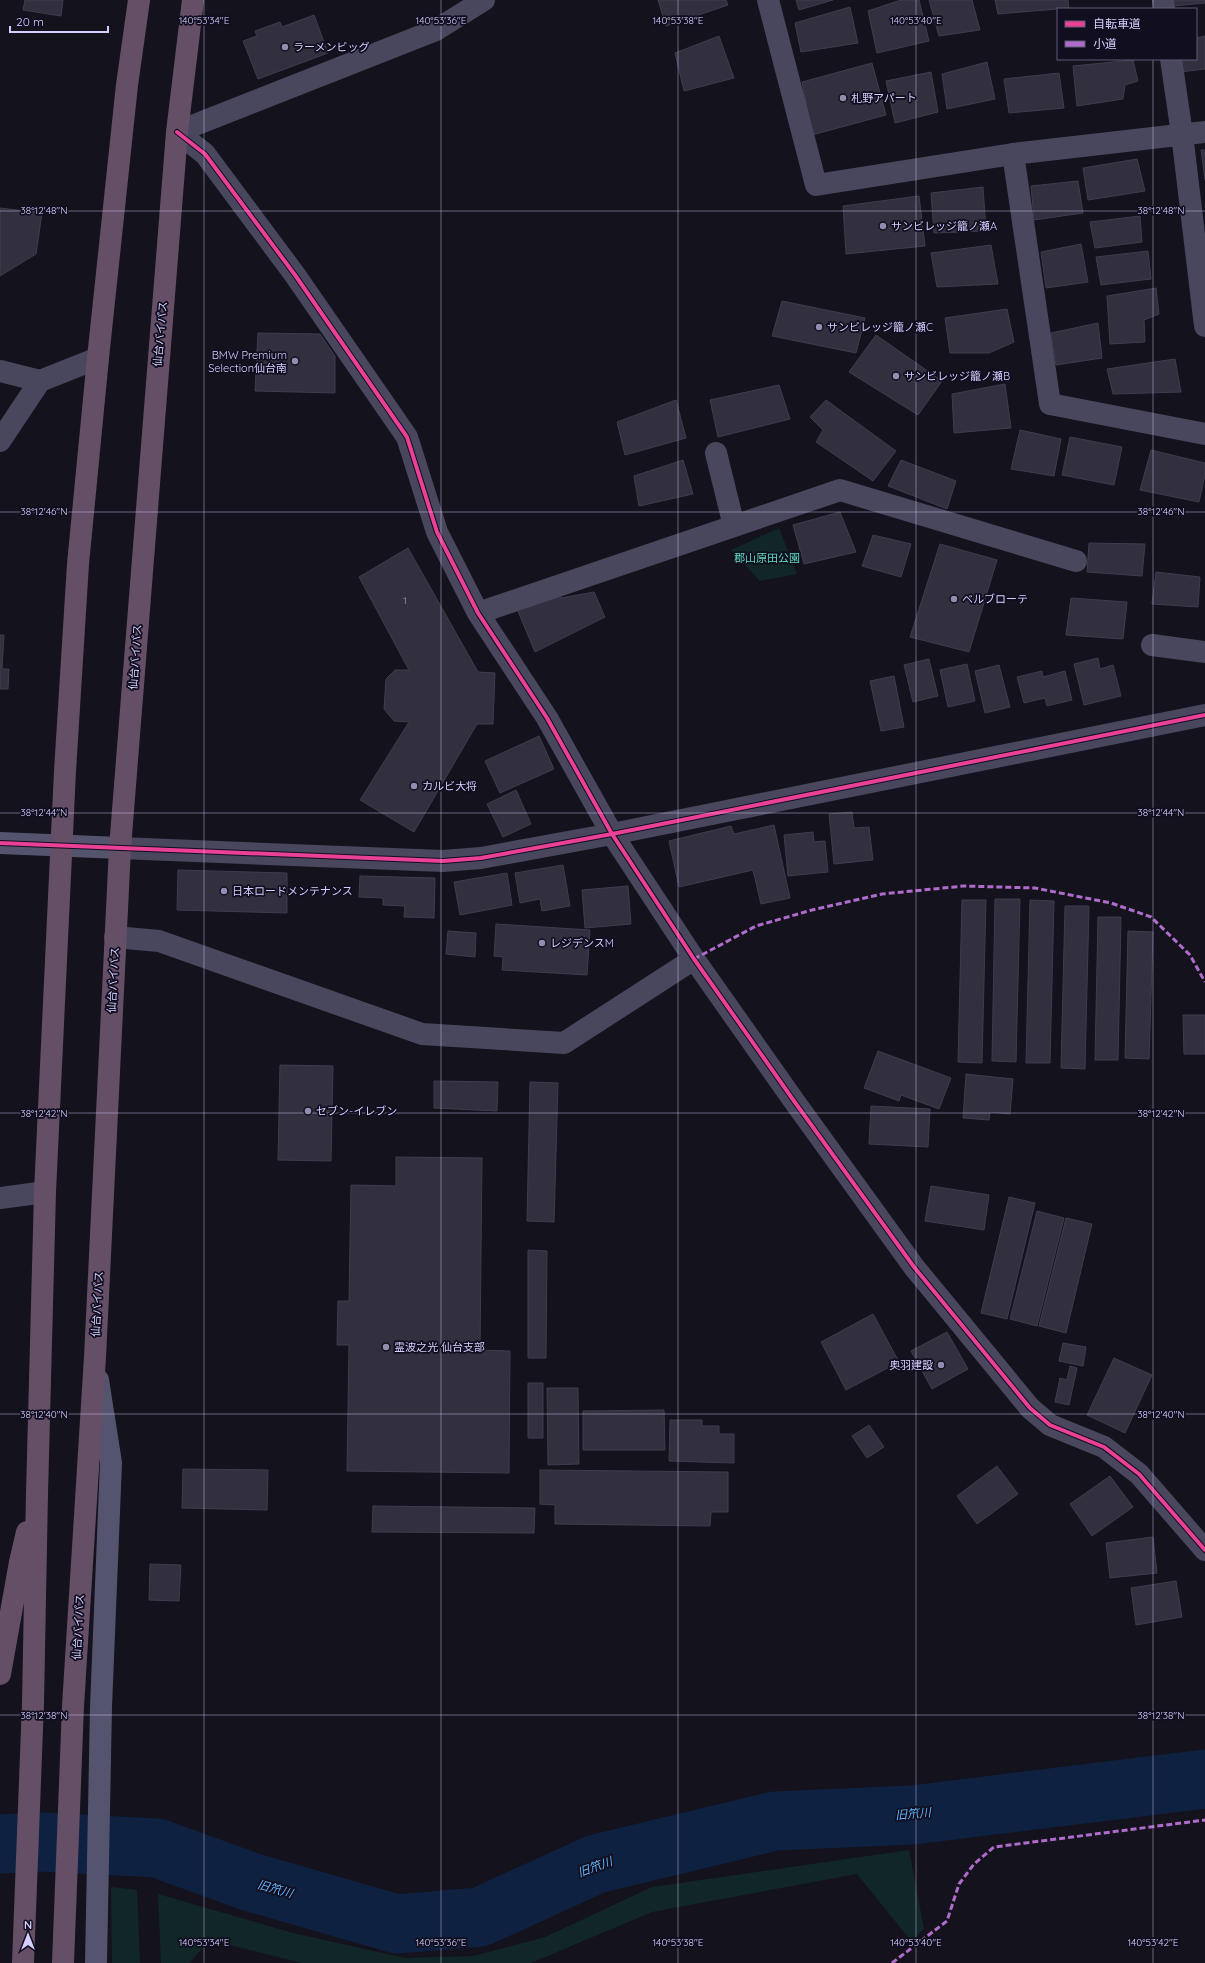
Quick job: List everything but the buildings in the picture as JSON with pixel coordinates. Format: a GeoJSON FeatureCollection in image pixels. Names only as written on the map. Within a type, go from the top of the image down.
{"type":"FeatureCollection","features":[{"type":"Feature","properties":{"kind":"highway"},"geometry":{"type":"LineString","coordinates":[[23,1963],[33,1703],[45,1192],[61,846],[78,564],[127,85],[139,0]]}},
{"type":"Feature","properties":{"kind":"highway","name":"仙台バイパス"},"geometry":{"type":"LineString","coordinates":[[63,1963],[73,1706],[95,1357],[120,848],[177,132],[194,0]]}},
{"type":"Feature","properties":{"kind":"highway"},"geometry":{"type":"LineString","coordinates":[[0,1674],[20,1562],[37,1493]]}},
{"type":"Feature","properties":{"kind":"street"},"geometry":{"type":"LineString","coordinates":[[177,132],[436,30],[484,0]]}},
{"type":"Feature","properties":{"kind":"street"},"geometry":{"type":"LineString","coordinates":[[768,0],[816,184],[1013,154],[1205,132]]}},
{"type":"Feature","properties":{"kind":"street"},"geometry":{"type":"LineString","coordinates":[[1171,60],[1182,134],[1205,326]]}},
{"type":"Feature","properties":{"kind":"street"},"geometry":{"type":"LineString","coordinates":[[177,132],[205,154],[295,275],[407,437],[437,532],[478,613],[547,718],[612,834],[694,959],[794,1101],[914,1266],[1030,1408],[1050,1425],[1104,1447],[1139,1474],[1205,1550]]}},
{"type":"Feature","properties":{"kind":"street"},"geometry":{"type":"LineString","coordinates":[[1013,154],[1050,404],[1205,434]]}},
{"type":"Feature","properties":{"kind":"street"},"geometry":{"type":"LineString","coordinates":[[0,372],[40,381],[98,358]]}},
{"type":"Feature","properties":{"kind":"street"},"geometry":{"type":"LineString","coordinates":[[0,442],[40,381]]}},
{"type":"Feature","properties":{"kind":"street"},"geometry":{"type":"LineString","coordinates":[[716,453],[734,526]]}},
{"type":"Feature","properties":{"kind":"street"},"geometry":{"type":"LineString","coordinates":[[478,613],[840,490],[1076,561]]}},
{"type":"Feature","properties":{"kind":"street"},"geometry":{"type":"LineString","coordinates":[[1152,645],[1205,652]]}},
{"type":"Feature","properties":{"kind":"street"},"geometry":{"type":"LineString","coordinates":[[0,843],[443,862],[481,858],[612,834],[1205,715]]}},
{"type":"Feature","properties":{"kind":"street"},"geometry":{"type":"LineString","coordinates":[[115,937],[159,940],[422,1034],[564,1043],[694,959]]}},
{"type":"Feature","properties":{"kind":"street"},"geometry":{"type":"LineString","coordinates":[[0,1198],[45,1192]]}},
{"type":"Feature","properties":{"kind":"street"},"geometry":{"type":"LineString","coordinates":[[95,1357],[111,1463],[101,1707],[95,1934],[96,1963]]}},
{"type":"Feature","properties":{"kind":"green space","name":"郡山原田公園"},"geometry":{"type":"Polygon","coordinates":[[[779,528],[797,574],[760,581],[731,550],[779,528]]]}},
{"type":"Feature","properties":{"kind":"green space"},"geometry":{"type":"Polygon","coordinates":[[[909,1850],[924,1929],[911,1941],[857,1874],[652,1912],[531,1963],[302,1963],[210,1940],[189,1963],[161,1963],[158,1894],[297,1934],[405,1958],[474,1956],[545,1937],[652,1887],[909,1850]]]}},
{"type":"Feature","properties":{"kind":"green space"},"geometry":{"type":"Polygon","coordinates":[[[111,1887],[137,1890],[140,1963],[112,1963],[111,1887]]]}},
{"type":"Feature","properties":{"kind":"waterway","name":"旧笊川"},"geometry":{"type":"LineString","coordinates":[[0,1844],[41,1842],[157,1848],[251,1882],[397,1924],[480,1917],[596,1864],[775,1821],[913,1815],[1205,1779]]}},
{"type":"Feature","properties":{"kind":"marked path"},"geometry":{"type":"LineString","coordinates":[[694,959],[756,926],[812,910],[882,894],[964,886],[1035,888],[1111,903],[1151,917],[1190,955],[1205,982]]}},
{"type":"Feature","properties":{"kind":"marked path"},"geometry":{"type":"LineString","coordinates":[[892,1963],[947,1921],[959,1884],[974,1864],[994,1847],[1205,1820]]}},
{"type":"Feature","properties":{"kind":"cycle path"},"geometry":{"type":"LineString","coordinates":[[177,132],[205,154],[295,275],[407,437],[437,532],[478,613],[547,718],[612,834],[694,959],[914,1267],[1030,1408],[1050,1425],[1104,1447],[1139,1474],[1205,1550]]}},
{"type":"Feature","properties":{"kind":"cycle path"},"geometry":{"type":"LineString","coordinates":[[0,843],[443,861],[481,858],[612,834],[1205,715]]}},
{"type":"Feature","properties":{"kind":"place","name":"ラーメンビッグ"},"geometry":{"type":"Point","coordinates":[285,47]}},
{"type":"Feature","properties":{"kind":"place","name":"札野アパート"},"geometry":{"type":"Point","coordinates":[843,98]}},
{"type":"Feature","properties":{"kind":"place","name":"サンビレッジ籠ノ瀬A"},"geometry":{"type":"Point","coordinates":[883,226]}},
{"type":"Feature","properties":{"kind":"place","name":"サンビレッジ籠ノ瀬C"},"geometry":{"type":"Point","coordinates":[819,327]}},
{"type":"Feature","properties":{"kind":"place","name":"BMW Premium Selection仙台南"},"geometry":{"type":"Point","coordinates":[295,361]}},
{"type":"Feature","properties":{"kind":"place","name":"サンビレッジ籠ノ瀬B"},"geometry":{"type":"Point","coordinates":[896,376]}},
{"type":"Feature","properties":{"kind":"place","name":"ベルブローテ"},"geometry":{"type":"Point","coordinates":[954,599]}},
{"type":"Feature","properties":{"kind":"place","name":"カルビ大将"},"geometry":{"type":"Point","coordinates":[414,786]}},
{"type":"Feature","properties":{"kind":"place","name":"日本ロードメンテナンス"},"geometry":{"type":"Point","coordinates":[224,891]}},
{"type":"Feature","properties":{"kind":"place","name":"レジデンスM"},"geometry":{"type":"Point","coordinates":[542,943]}},
{"type":"Feature","properties":{"kind":"place","name":"セブン-イレブン"},"geometry":{"type":"Point","coordinates":[308,1111]}},
{"type":"Feature","properties":{"kind":"place","name":"霊波之光 仙台支部"},"geometry":{"type":"Point","coordinates":[386,1347]}},
{"type":"Feature","properties":{"kind":"place","name":"奥羽建設"},"geometry":{"type":"Point","coordinates":[941,1365]}}]}
